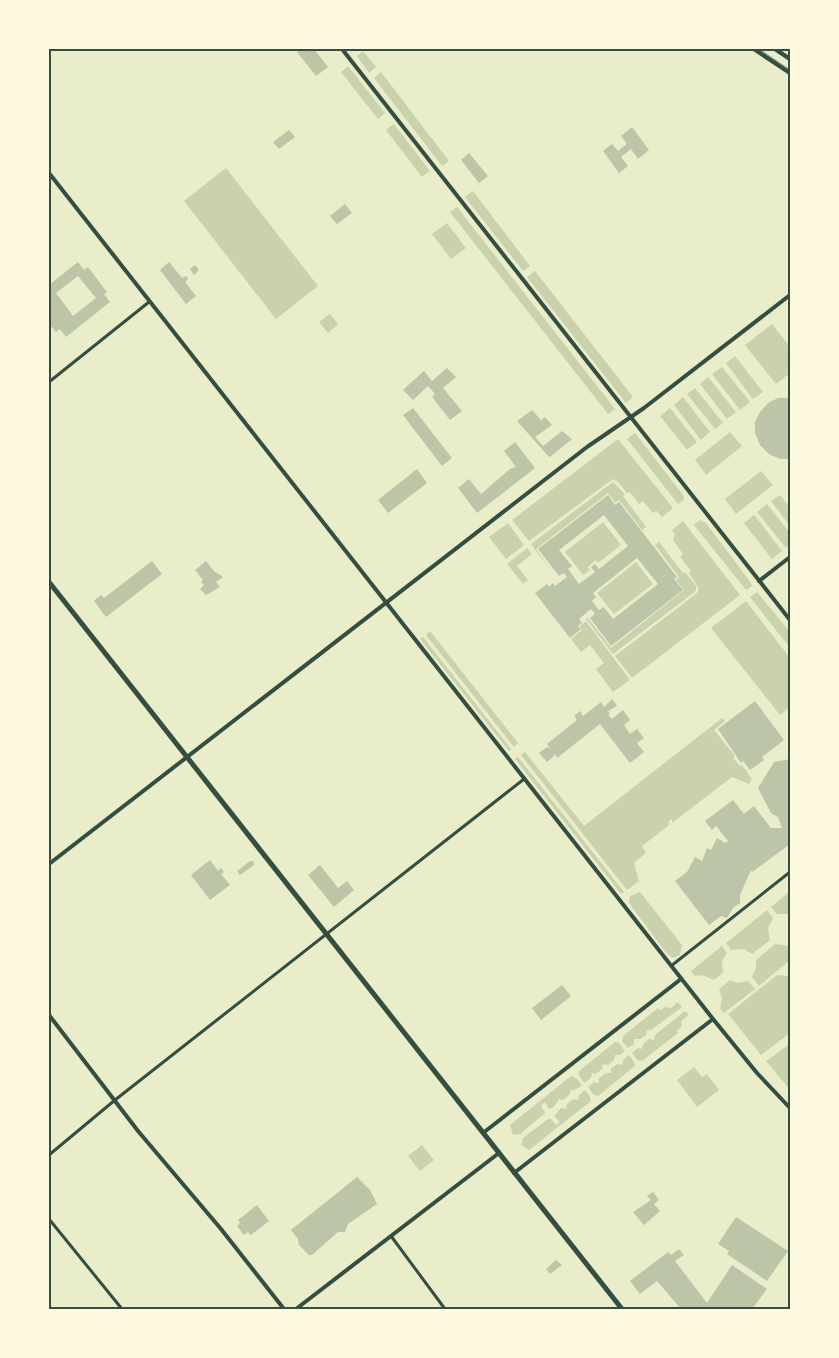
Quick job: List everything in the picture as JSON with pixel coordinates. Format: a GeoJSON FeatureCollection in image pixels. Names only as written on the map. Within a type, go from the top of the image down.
{"type":"FeatureCollection","features":[{"type":"Feature","properties":{"kind":"main road"},"geometry":{"type":"LineString","coordinates":[[754,49],[790,73]]}},
{"type":"Feature","properties":{"kind":"main road"},"geometry":{"type":"LineString","coordinates":[[775,49],[790,59]]}},
{"type":"Feature","properties":{"kind":"main road"},"geometry":{"type":"LineString","coordinates":[[49,582],[622,1309]]}},
{"type":"Feature","properties":{"kind":"street"},"geometry":{"type":"LineString","coordinates":[[342,49],[790,620]]}},
{"type":"Feature","properties":{"kind":"street"},"geometry":{"type":"LineString","coordinates":[[49,173],[681,979],[762,1078],[790,1108]]}},
{"type":"Feature","properties":{"kind":"street"},"geometry":{"type":"LineString","coordinates":[[49,864],[386,603],[790,295]]}},
{"type":"Feature","properties":{"kind":"street"},"geometry":{"type":"LineString","coordinates":[[49,382],[149,302]]}},
{"type":"Feature","properties":{"kind":"street"},"geometry":{"type":"LineString","coordinates":[[759,581],[790,556]]}},
{"type":"Feature","properties":{"kind":"street"},"geometry":{"type":"LineString","coordinates":[[49,1155],[115,1100],[524,779]]}},
{"type":"Feature","properties":{"kind":"street"},"geometry":{"type":"LineString","coordinates":[[671,966],[790,872]]}},
{"type":"Feature","properties":{"kind":"street"},"geometry":{"type":"LineString","coordinates":[[483,1133],[681,979]]}},
{"type":"Feature","properties":{"kind":"street"},"geometry":{"type":"LineString","coordinates":[[49,1015],[115,1100],[284,1309]]}},
{"type":"Feature","properties":{"kind":"street"},"geometry":{"type":"LineString","coordinates":[[514,1173],[713,1019]]}},
{"type":"Feature","properties":{"kind":"street"},"geometry":{"type":"LineString","coordinates":[[296,1309],[499,1153]]}},
{"type":"Feature","properties":{"kind":"street"},"geometry":{"type":"LineString","coordinates":[[49,1219],[122,1309]]}},
{"type":"Feature","properties":{"kind":"street"},"geometry":{"type":"LineString","coordinates":[[391,1236],[445,1309]]}},
{"type":"Feature","properties":{"kind":"green space"},"geometry":{"type":"Polygon","coordinates":[[[363,51],[376,67],[369,73],[357,56],[363,51]]]}},
{"type":"Feature","properties":{"kind":"green space"},"geometry":{"type":"Polygon","coordinates":[[[348,66],[385,113],[378,119],[341,72],[348,66]]]}},
{"type":"Feature","properties":{"kind":"green space"},"geometry":{"type":"Polygon","coordinates":[[[381,72],[449,161],[442,166],[374,78],[381,72]]]}},
{"type":"Feature","properties":{"kind":"green space"},"geometry":{"type":"Polygon","coordinates":[[[394,124],[430,171],[422,177],[386,130],[394,124]]]}},
{"type":"Feature","properties":{"kind":"green space"},"geometry":{"type":"Polygon","coordinates":[[[226,168],[318,286],[276,319],[184,201],[226,168]]]}},
{"type":"Feature","properties":{"kind":"green space"},"geometry":{"type":"Polygon","coordinates":[[[473,191],[530,266],[523,271],[465,197],[473,191]]]}},
{"type":"Feature","properties":{"kind":"green space"},"geometry":{"type":"Polygon","coordinates":[[[457,207],[615,409],[608,414],[450,212],[457,207]]]}},
{"type":"Feature","properties":{"kind":"green space"},"geometry":{"type":"Polygon","coordinates":[[[447,223],[466,248],[451,259],[432,234],[447,223]]]}},
{"type":"Feature","properties":{"kind":"green space"},"geometry":{"type":"Polygon","coordinates":[[[535,271],[633,397],[626,403],[527,277],[535,271]]]}},
{"type":"Feature","properties":{"kind":"green space"},"geometry":{"type":"Polygon","coordinates":[[[330,314],[338,324],[328,333],[319,322],[330,314]]]}},
{"type":"Feature","properties":{"kind":"green space"},"geometry":{"type":"Polygon","coordinates":[[[772,324],[790,347],[790,373],[776,384],[745,345],[772,324]]]}},
{"type":"Feature","properties":{"kind":"green space"},"geometry":{"type":"Polygon","coordinates":[[[735,356],[763,392],[753,399],[726,363],[735,356]]]}},
{"type":"Feature","properties":{"kind":"green space"},"geometry":{"type":"Polygon","coordinates":[[[722,367],[750,402],[740,410],[712,374],[722,367]]]}},
{"type":"Feature","properties":{"kind":"green space"},"geometry":{"type":"Polygon","coordinates":[[[708,377],[736,412],[727,419],[700,384],[708,377]]]}},
{"type":"Feature","properties":{"kind":"green space"},"geometry":{"type":"Polygon","coordinates":[[[695,388],[723,423],[715,429],[687,394],[695,388]]]}},
{"type":"Feature","properties":{"kind":"green space"},"geometry":{"type":"Polygon","coordinates":[[[683,397],[710,432],[701,440],[674,405],[683,397]]]}},
{"type":"Feature","properties":{"kind":"green space"},"geometry":{"type":"Polygon","coordinates":[[[670,408],[697,442],[687,450],[660,416],[670,408]]]}},
{"type":"Feature","properties":{"kind":"green space"},"geometry":{"type":"Polygon","coordinates":[[[730,432],[742,446],[706,475],[695,460],[730,432]]]}},
{"type":"Feature","properties":{"kind":"green space"},"geometry":{"type":"Polygon","coordinates":[[[635,433],[683,495],[684,500],[678,504],[627,439],[635,433]]]}},
{"type":"Feature","properties":{"kind":"green space"},"geometry":{"type":"Polygon","coordinates":[[[618,439],[673,508],[662,517],[657,511],[653,513],[643,501],[639,504],[630,492],[627,493],[613,479],[529,541],[512,520],[618,439]]]}},
{"type":"Feature","properties":{"kind":"green space"},"geometry":{"type":"Polygon","coordinates":[[[761,471],[773,485],[736,514],[725,499],[761,471]]]}},
{"type":"Feature","properties":{"kind":"green space"},"geometry":{"type":"Polygon","coordinates":[[[613,482],[625,494],[623,496],[646,527],[642,530],[619,500],[615,503],[608,493],[536,549],[555,576],[531,544],[613,482]]]}},
{"type":"Feature","properties":{"kind":"green space"},"geometry":{"type":"Polygon","coordinates":[[[780,495],[790,508],[790,526],[771,501],[780,495]]]}},
{"type":"Feature","properties":{"kind":"green space"},"geometry":{"type":"Polygon","coordinates":[[[767,504],[790,533],[790,545],[786,548],[757,512],[767,504]]]}},
{"type":"Feature","properties":{"kind":"green space"},"geometry":{"type":"Polygon","coordinates":[[[754,515],[782,551],[772,559],[744,523],[754,515]]]}},
{"type":"Feature","properties":{"kind":"green space"},"geometry":{"type":"Polygon","coordinates":[[[700,520],[706,523],[752,586],[746,590],[694,525],[700,520]]]}},
{"type":"Feature","properties":{"kind":"green space"},"geometry":{"type":"Polygon","coordinates":[[[683,521],[740,595],[632,678],[615,656],[697,593],[699,589],[689,573],[691,571],[680,557],[683,554],[673,540],[675,535],[672,530],[683,521]]]}},
{"type":"Feature","properties":{"kind":"green space"},"geometry":{"type":"Polygon","coordinates":[[[603,522],[621,545],[598,563],[596,560],[588,567],[590,570],[583,575],[565,552],[603,522]]]}},
{"type":"Feature","properties":{"kind":"green space"},"geometry":{"type":"Polygon","coordinates":[[[508,523],[524,545],[506,559],[489,537],[508,523]]]}},
{"type":"Feature","properties":{"kind":"green space"},"geometry":{"type":"Polygon","coordinates":[[[659,542],[683,573],[685,572],[696,586],[696,591],[613,654],[586,619],[588,618],[611,648],[684,590],[676,580],[679,577],[655,545],[659,542]]]}},
{"type":"Feature","properties":{"kind":"green space"},"geometry":{"type":"Polygon","coordinates":[[[527,548],[532,554],[517,566],[528,580],[523,584],[507,564],[527,548]]]}},
{"type":"Feature","properties":{"kind":"green space"},"geometry":{"type":"Polygon","coordinates":[[[636,562],[653,584],[614,614],[597,593],[636,562]]]}},
{"type":"Feature","properties":{"kind":"green space"},"geometry":{"type":"Polygon","coordinates":[[[757,592],[790,632],[790,648],[750,597],[757,592]]]}},
{"type":"Feature","properties":{"kind":"green space"},"geometry":{"type":"Polygon","coordinates":[[[746,601],[790,658],[790,707],[780,715],[711,628],[746,601]]]}},
{"type":"Feature","properties":{"kind":"green space"},"geometry":{"type":"Polygon","coordinates":[[[586,621],[630,680],[613,692],[596,669],[604,663],[590,645],[581,652],[571,639],[582,630],[580,626],[586,621]]]}},
{"type":"Feature","properties":{"kind":"green space"},"geometry":{"type":"Polygon","coordinates":[[[430,631],[518,743],[514,747],[426,635],[430,631]]]}},
{"type":"Feature","properties":{"kind":"green space"},"geometry":{"type":"Polygon","coordinates":[[[423,637],[511,749],[509,751],[420,639],[423,637]]]}},
{"type":"Feature","properties":{"kind":"green space"},"geometry":{"type":"Polygon","coordinates":[[[722,718],[725,721],[714,730],[735,756],[733,758],[740,766],[742,765],[752,779],[749,784],[732,777],[672,823],[672,819],[669,821],[668,826],[642,846],[646,853],[634,863],[639,881],[627,890],[521,755],[525,752],[584,826],[722,718]]]}},
{"type":"Feature","properties":{"kind":"green space"},"geometry":{"type":"Polygon","coordinates":[[[518,757],[624,892],[621,894],[515,759],[518,757]]]}},
{"type":"Feature","properties":{"kind":"green space"},"geometry":{"type":"Polygon","coordinates":[[[790,891],[790,914],[777,914],[771,907],[790,891]]]}},
{"type":"Feature","properties":{"kind":"green space"},"geometry":{"type":"Polygon","coordinates":[[[640,892],[682,945],[680,955],[673,958],[667,954],[629,903],[630,896],[640,892]]]}},
{"type":"Feature","properties":{"kind":"green space"},"geometry":{"type":"Polygon","coordinates":[[[767,910],[773,918],[768,928],[770,940],[752,954],[744,949],[731,950],[726,943],[767,910]]]}},
{"type":"Feature","properties":{"kind":"green space"},"geometry":{"type":"Polygon","coordinates":[[[775,944],[790,946],[790,960],[759,986],[752,977],[756,968],[756,960],[775,944]]]}},
{"type":"Feature","properties":{"kind":"green space"},"geometry":{"type":"Polygon","coordinates":[[[722,946],[727,953],[722,961],[723,973],[714,980],[702,975],[695,976],[691,971],[722,946]]]}},
{"type":"Feature","properties":{"kind":"green space"},"geometry":{"type":"Polygon","coordinates":[[[777,975],[790,976],[790,1033],[761,1055],[728,1014],[777,975]]]}},
{"type":"Feature","properties":{"kind":"green space"},"geometry":{"type":"Polygon","coordinates":[[[730,980],[737,983],[748,981],[755,989],[724,1013],[720,1008],[722,998],[719,989],[730,980]]]}},
{"type":"Feature","properties":{"kind":"green space"},"geometry":{"type":"Polygon","coordinates":[[[678,1002],[682,1007],[651,1030],[647,1030],[646,1035],[640,1039],[634,1039],[634,1044],[628,1048],[622,1041],[623,1036],[658,1008],[660,1010],[665,1007],[671,1008],[678,1002]]]}},
{"type":"Feature","properties":{"kind":"green space"},"geometry":{"type":"Polygon","coordinates":[[[685,1011],[689,1015],[681,1021],[682,1026],[677,1031],[678,1033],[642,1061],[637,1060],[632,1053],[638,1048],[642,1049],[643,1044],[649,1039],[654,1040],[655,1035],[685,1011]]]}},
{"type":"Feature","properties":{"kind":"green space"},"geometry":{"type":"Polygon","coordinates":[[[615,1042],[619,1043],[625,1051],[620,1055],[615,1055],[614,1060],[608,1065],[603,1064],[602,1069],[596,1074],[592,1073],[591,1078],[584,1083],[579,1075],[579,1071],[615,1042]]]}},
{"type":"Feature","properties":{"kind":"green space"},"geometry":{"type":"Polygon","coordinates":[[[790,1044],[790,1090],[766,1061],[790,1044]]]}},
{"type":"Feature","properties":{"kind":"green space"},"geometry":{"type":"Polygon","coordinates":[[[629,1055],[635,1066],[598,1096],[593,1094],[588,1087],[594,1082],[599,1083],[599,1078],[606,1073],[611,1073],[611,1069],[617,1064],[622,1065],[623,1060],[629,1055]]]}},
{"type":"Feature","properties":{"kind":"green space"},"geometry":{"type":"Polygon","coordinates":[[[694,1067],[702,1077],[707,1074],[719,1090],[697,1107],[677,1080],[694,1067]]]}},
{"type":"Feature","properties":{"kind":"green space"},"geometry":{"type":"Polygon","coordinates":[[[571,1076],[576,1078],[582,1085],[575,1090],[571,1090],[570,1094],[563,1100],[559,1099],[549,1109],[545,1102],[541,1106],[545,1112],[544,1114],[520,1134],[513,1135],[510,1125],[571,1076]]]}},
{"type":"Feature","properties":{"kind":"green space"},"geometry":{"type":"Polygon","coordinates":[[[585,1090],[591,1101],[529,1150],[521,1145],[523,1138],[548,1119],[551,1119],[556,1125],[560,1122],[554,1116],[561,1108],[566,1109],[567,1104],[573,1099],[578,1100],[579,1095],[585,1090]]]}},
{"type":"Feature","properties":{"kind":"green space"},"geometry":{"type":"Polygon","coordinates":[[[422,1145],[434,1160],[420,1171],[408,1156],[422,1145]]]}},
{"type":"Feature","properties":{"kind":"building"},"geometry":{"type":"Polygon","coordinates":[[[302,49],[314,49],[328,67],[316,76],[297,52],[302,49]]]}},
{"type":"Feature","properties":{"kind":"building"},"geometry":{"type":"Polygon","coordinates":[[[632,127],[649,150],[638,159],[631,149],[621,157],[628,166],[619,173],[603,151],[612,144],[618,151],[627,144],[621,136],[632,127]]]}},
{"type":"Feature","properties":{"kind":"building"},"geometry":{"type":"Polygon","coordinates":[[[289,130],[295,137],[279,149],[273,142],[289,130]]]}},
{"type":"Feature","properties":{"kind":"building"},"geometry":{"type":"Polygon","coordinates":[[[469,153],[488,176],[479,183],[461,160],[469,153]]]}},
{"type":"Feature","properties":{"kind":"building"},"geometry":{"type":"Polygon","coordinates":[[[345,204],[352,213],[337,224],[330,216],[345,204]]]}},
{"type":"Feature","properties":{"kind":"building"},"geometry":{"type":"Polygon","coordinates":[[[78,262],[84,270],[88,267],[107,292],[104,294],[110,302],[66,337],[60,329],[56,332],[49,324],[49,285],[78,262]],[[78,276],[56,293],[73,316],[96,298],[78,276]]]}},
{"type":"Feature","properties":{"kind":"building"},"geometry":{"type":"Polygon","coordinates":[[[169,262],[182,278],[186,276],[188,279],[185,282],[196,296],[186,304],[160,270],[169,262]]]}},
{"type":"Feature","properties":{"kind":"building"},"geometry":{"type":"Polygon","coordinates":[[[195,265],[199,270],[194,275],[190,269],[195,265]]]}},
{"type":"Feature","properties":{"kind":"building"},"geometry":{"type":"Polygon","coordinates":[[[447,368],[456,377],[443,388],[462,411],[450,420],[432,397],[435,394],[428,386],[413,400],[403,390],[424,371],[432,381],[447,368]]]}},
{"type":"Feature","properties":{"kind":"building"},"geometry":{"type":"Polygon","coordinates":[[[778,398],[790,398],[790,459],[780,459],[769,454],[760,445],[755,433],[755,422],[760,412],[768,403],[778,398]]]}},
{"type":"Feature","properties":{"kind":"building"},"geometry":{"type":"Polygon","coordinates":[[[413,408],[452,458],[442,466],[403,415],[413,408]]]}},
{"type":"Feature","properties":{"kind":"building"},"geometry":{"type":"Polygon","coordinates":[[[532,410],[541,420],[545,417],[552,425],[535,437],[543,446],[562,431],[572,439],[549,457],[517,421],[532,410]]]}},
{"type":"Feature","properties":{"kind":"building"},"geometry":{"type":"Polygon","coordinates":[[[515,442],[535,468],[477,513],[458,488],[469,479],[481,494],[510,469],[516,467],[504,451],[515,442]]]}},
{"type":"Feature","properties":{"kind":"building"},"geometry":{"type":"Polygon","coordinates":[[[417,469],[427,483],[388,513],[378,500],[417,469]]]}},
{"type":"Feature","properties":{"kind":"building"},"geometry":{"type":"Polygon","coordinates":[[[608,495],[615,505],[619,502],[677,577],[674,579],[683,590],[611,646],[590,618],[595,614],[591,609],[579,619],[582,623],[578,626],[581,629],[570,638],[535,593],[547,584],[549,587],[553,583],[555,586],[567,577],[564,573],[559,576],[538,549],[608,495]],[[604,515],[559,550],[572,566],[568,569],[579,584],[595,572],[591,567],[595,564],[599,569],[628,546],[604,515]],[[637,558],[593,593],[596,597],[592,601],[599,610],[604,607],[613,619],[658,584],[637,558]]]}},
{"type":"Feature","properties":{"kind":"building"},"geometry":{"type":"Polygon","coordinates":[[[152,561],[162,574],[106,617],[94,601],[101,595],[104,598],[152,561]]]}},
{"type":"Feature","properties":{"kind":"building"},"geometry":{"type":"Polygon","coordinates":[[[206,561],[214,571],[223,577],[216,582],[220,587],[206,595],[200,589],[204,585],[201,582],[203,580],[195,570],[206,561]]]}},
{"type":"Feature","properties":{"kind":"building"},"geometry":{"type":"Polygon","coordinates":[[[612,699],[617,706],[608,711],[610,714],[608,715],[612,719],[623,710],[630,720],[624,725],[630,734],[637,729],[644,738],[637,743],[644,752],[630,763],[600,724],[557,758],[554,753],[554,756],[547,762],[539,753],[547,747],[550,748],[547,744],[577,720],[574,716],[580,711],[583,716],[601,702],[604,707],[612,699]]]}},
{"type":"Feature","properties":{"kind":"building"},"geometry":{"type":"Polygon","coordinates":[[[755,701],[784,740],[762,757],[764,760],[750,770],[743,761],[741,763],[718,729],[755,701]]]}},
{"type":"Feature","properties":{"kind":"building"},"geometry":{"type":"Polygon","coordinates":[[[790,759],[790,844],[752,872],[751,870],[740,895],[740,903],[733,908],[727,918],[721,916],[709,925],[675,881],[687,872],[695,857],[702,861],[707,848],[711,850],[717,838],[725,843],[728,841],[716,826],[712,830],[705,821],[733,800],[744,814],[754,806],[771,828],[782,828],[778,817],[771,813],[758,788],[774,762],[790,759]]]}},
{"type":"Feature","properties":{"kind":"building"},"geometry":{"type":"Polygon","coordinates":[[[210,860],[218,871],[221,868],[224,872],[221,874],[230,885],[210,900],[191,875],[210,860]]]}},
{"type":"Feature","properties":{"kind":"building"},"geometry":{"type":"Polygon","coordinates":[[[250,861],[254,861],[254,865],[240,875],[237,871],[250,861]]]}},
{"type":"Feature","properties":{"kind":"building"},"geometry":{"type":"Polygon","coordinates":[[[320,865],[338,888],[347,881],[354,890],[334,907],[308,875],[320,865]]]}},
{"type":"Feature","properties":{"kind":"building"},"geometry":{"type":"Polygon","coordinates":[[[562,985],[571,996],[541,1020],[532,1008],[562,985]]]}},
{"type":"Feature","properties":{"kind":"building"},"geometry":{"type":"Polygon","coordinates":[[[357,1177],[370,1190],[377,1204],[348,1224],[345,1232],[338,1232],[312,1255],[309,1255],[299,1245],[298,1239],[291,1230],[357,1177]]]}},
{"type":"Feature","properties":{"kind":"building"},"geometry":{"type":"Polygon","coordinates":[[[653,1192],[659,1200],[654,1204],[660,1211],[644,1225],[633,1212],[651,1200],[647,1196],[653,1192]]]}},
{"type":"Feature","properties":{"kind":"building"},"geometry":{"type":"Polygon","coordinates":[[[257,1205],[269,1221],[251,1235],[248,1232],[244,1235],[237,1226],[240,1223],[238,1220],[257,1205]]]}},
{"type":"Feature","properties":{"kind":"building"},"geometry":{"type":"Polygon","coordinates":[[[736,1217],[788,1251],[767,1281],[727,1254],[729,1251],[718,1244],[736,1217]]]}},
{"type":"Feature","properties":{"kind":"building"},"geometry":{"type":"Polygon","coordinates":[[[679,1249],[684,1255],[675,1261],[707,1303],[732,1265],[767,1289],[752,1309],[681,1309],[657,1281],[640,1294],[630,1281],[668,1252],[671,1255],[679,1249]]]}},
{"type":"Feature","properties":{"kind":"building"},"geometry":{"type":"Polygon","coordinates":[[[556,1260],[562,1265],[550,1274],[546,1269],[556,1260]]]}},
{"type":"Feature","properties":{"kind":"tram line"},"geometry":{"type":"LineString","coordinates":[[759,49],[790,70]]}}]}
